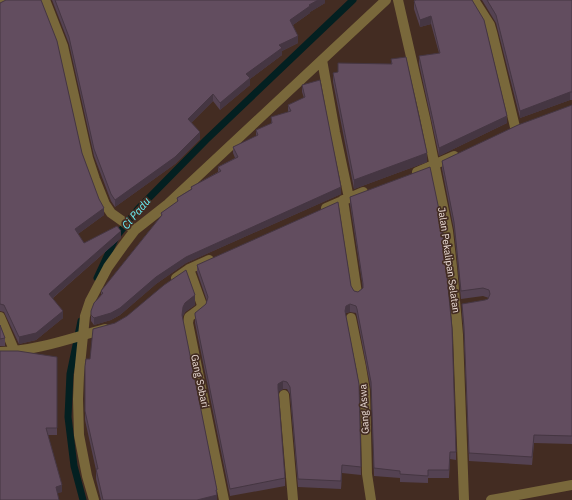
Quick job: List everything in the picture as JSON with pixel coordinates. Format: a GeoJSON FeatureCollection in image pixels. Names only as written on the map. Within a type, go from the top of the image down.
{"type":"FeatureCollection","features":[{"type":"Feature","properties":{"kind":"street"},"geometry":{"type":"LineString","coordinates":[[44,0],[62,46],[88,158],[105,204],[111,213],[134,230]]}},
{"type":"Feature","properties":{"kind":"street"},"geometry":{"type":"LineString","coordinates":[[94,500],[87,476],[79,435],[78,400],[81,335],[90,301],[108,267],[134,230],[168,204],[386,0]]}},
{"type":"Feature","properties":{"kind":"street","name":"Jalan Pekalipan Selatan"},"geometry":{"type":"LineString","coordinates":[[398,0],[425,118],[448,231],[456,306],[464,500]]}},
{"type":"Feature","properties":{"kind":"street"},"geometry":{"type":"LineString","coordinates":[[474,0],[490,25],[515,127]]}},
{"type":"Feature","properties":{"kind":"street"},"geometry":{"type":"LineString","coordinates":[[322,60],[346,199],[357,293]]}},
{"type":"Feature","properties":{"kind":"street"},"geometry":{"type":"LineString","coordinates":[[406,176],[434,166],[461,153]]}},
{"type":"Feature","properties":{"kind":"street"},"geometry":{"type":"LineString","coordinates":[[315,213],[370,190]]}},
{"type":"Feature","properties":{"kind":"street"},"geometry":{"type":"LineString","coordinates":[[165,285],[189,269],[217,257]]}},
{"type":"Feature","properties":{"kind":"street","name":"Gang Sobari"},"geometry":{"type":"LineString","coordinates":[[189,269],[202,305],[200,310],[189,317],[188,323],[224,500]]}},
{"type":"Feature","properties":{"kind":"street"},"geometry":{"type":"LineString","coordinates":[[456,306],[469,304]]}},
{"type":"Feature","properties":{"kind":"street"},"geometry":{"type":"LineString","coordinates":[[0,317],[15,352]]}},
{"type":"Feature","properties":{"kind":"street","name":"Gang Aswa"},"geometry":{"type":"LineString","coordinates":[[351,318],[365,391],[367,474],[371,500]]}},
{"type":"Feature","properties":{"kind":"street"},"geometry":{"type":"LineString","coordinates":[[0,352],[15,352],[113,326]]}},
{"type":"Feature","properties":{"kind":"street"},"geometry":{"type":"LineString","coordinates":[[284,395],[293,500]]}},
{"type":"Feature","properties":{"kind":"street"},"geometry":{"type":"LineString","coordinates":[[491,500],[572,485]]}},
{"type":"Feature","properties":{"kind":"building"},"geometry":{"type":"Polygon","coordinates":[[[6,0],[41,0],[57,41],[82,153],[99,199],[104,208],[75,229],[84,243],[117,226],[121,231],[49,294],[63,311],[36,333],[19,337],[4,305],[0,304],[0,3],[6,0]]]}},
{"type":"Feature","properties":{"kind":"building"},"geometry":{"type":"Polygon","coordinates":[[[55,0],[318,0],[290,20],[298,36],[279,45],[282,48],[246,74],[250,78],[220,103],[213,94],[188,119],[200,132],[175,157],[115,200],[111,194],[94,149],[69,37],[55,0]]]}},
{"type":"Feature","properties":{"kind":"building"},"geometry":{"type":"Polygon","coordinates":[[[472,0],[484,20],[507,116],[439,148],[419,56],[440,53],[431,16],[420,20],[414,1],[472,0]]]}},
{"type":"Feature","properties":{"kind":"building"},"geometry":{"type":"Polygon","coordinates":[[[487,0],[572,0],[572,92],[520,111],[496,15],[487,0]]]}},
{"type":"Feature","properties":{"kind":"building"},"geometry":{"type":"Polygon","coordinates":[[[406,57],[427,153],[354,180],[333,73],[338,72],[338,63],[392,64],[391,59],[406,57]]]}},
{"type":"Feature","properties":{"kind":"building"},"geometry":{"type":"Polygon","coordinates":[[[320,80],[341,187],[186,257],[156,277],[120,308],[111,313],[94,318],[91,315],[91,311],[94,303],[103,293],[101,291],[162,215],[161,213],[178,201],[177,198],[192,189],[191,187],[221,171],[218,167],[238,157],[233,147],[258,135],[256,130],[272,123],[271,117],[291,111],[288,105],[305,97],[302,85],[320,80]]]}},
{"type":"Feature","properties":{"kind":"building"},"geometry":{"type":"Polygon","coordinates":[[[572,105],[572,436],[534,435],[532,457],[469,453],[462,304],[488,299],[490,294],[489,290],[483,288],[461,291],[454,222],[442,161],[518,125],[572,105]]]}},
{"type":"Feature","properties":{"kind":"building"},"geometry":{"type":"Polygon","coordinates":[[[430,167],[442,224],[452,328],[456,452],[450,452],[449,470],[428,470],[428,476],[400,474],[400,471],[374,468],[371,382],[357,309],[356,306],[350,304],[346,306],[345,311],[359,384],[361,467],[342,465],[341,481],[298,479],[290,387],[287,382],[283,381],[278,384],[278,388],[285,478],[230,489],[195,315],[195,313],[206,304],[208,297],[197,265],[338,202],[351,286],[354,291],[358,292],[363,288],[363,284],[350,197],[430,167]]]}},
{"type":"Feature","properties":{"kind":"building"},"geometry":{"type":"Polygon","coordinates":[[[186,270],[195,295],[185,303],[182,315],[217,495],[197,500],[103,500],[96,469],[98,469],[85,411],[85,366],[86,359],[90,359],[93,329],[115,323],[127,316],[164,285],[186,270]]]}},
{"type":"Feature","properties":{"kind":"building"},"geometry":{"type":"Polygon","coordinates":[[[0,325],[5,338],[0,339],[0,325]]]}},
{"type":"Feature","properties":{"kind":"building"},"geometry":{"type":"Polygon","coordinates":[[[0,351],[18,351],[57,357],[57,428],[46,428],[62,485],[56,487],[59,500],[0,500],[0,351]]]}},
{"type":"Feature","properties":{"kind":"waterway","name":"Ci Padu"},"geometry":{"type":"LineString","coordinates":[[97,278],[116,237],[138,209],[206,140],[353,0]]}},
{"type":"Feature","properties":{"kind":"waterway","name":"Ci Padu"},"geometry":{"type":"LineString","coordinates":[[81,321],[70,374],[68,417],[74,466],[83,500]]}}]}
